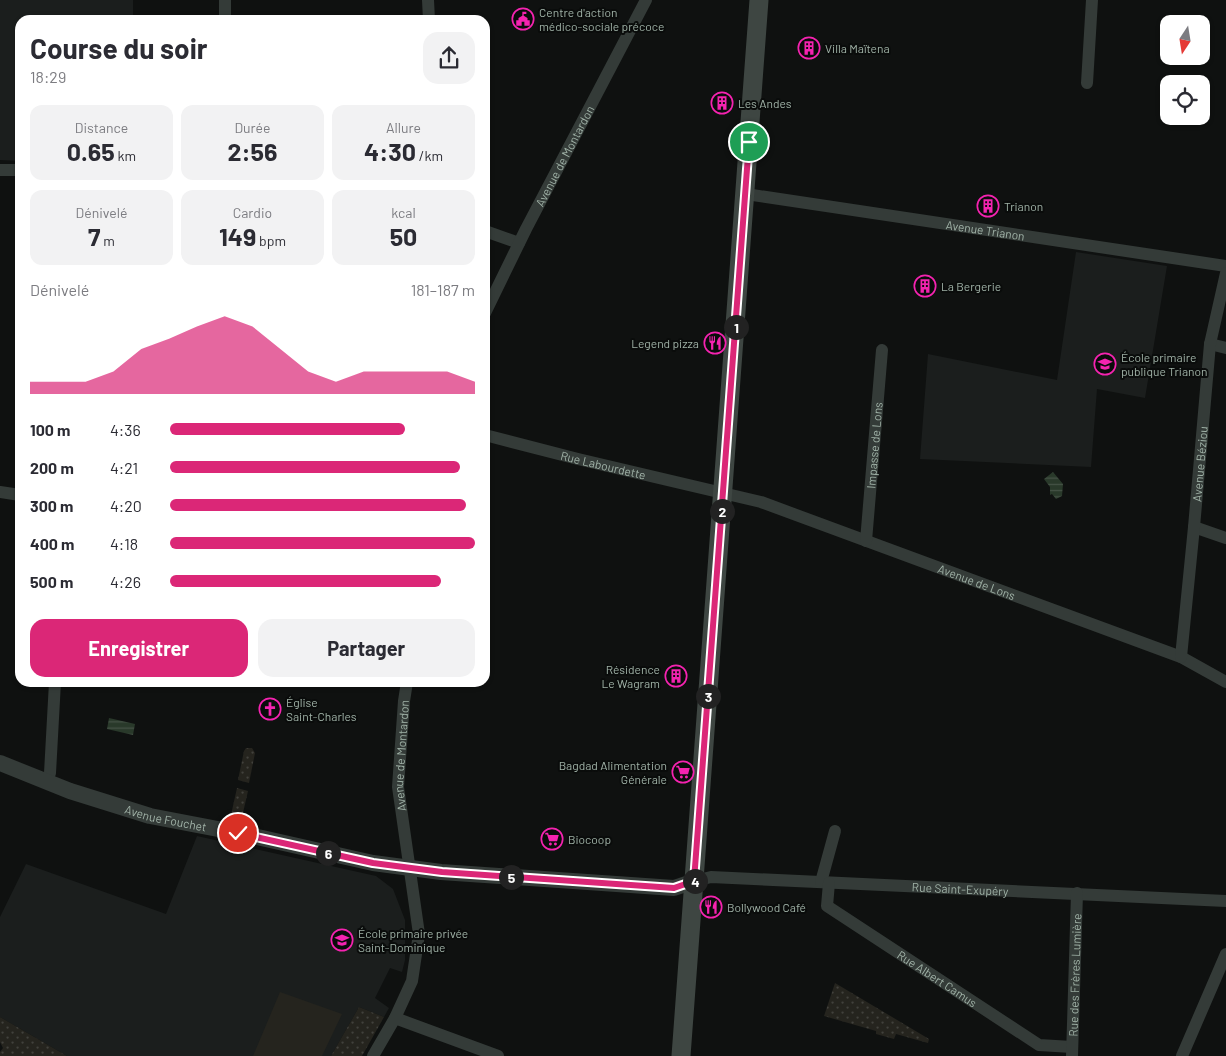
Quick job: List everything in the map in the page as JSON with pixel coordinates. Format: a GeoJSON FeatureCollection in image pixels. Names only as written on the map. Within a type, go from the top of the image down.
{"type":"FeatureCollection","features":[{"type":"Feature","properties":{"kind":"main road"},"geometry":{"type":"LineString","coordinates":[[681,1056],[759,0]]}},
{"type":"Feature","properties":{"kind":"street"},"geometry":{"type":"LineString","coordinates":[[225,0],[225,15]]}},
{"type":"Feature","properties":{"kind":"street"},"geometry":{"type":"LineString","coordinates":[[428,0],[429,15]]}},
{"type":"Feature","properties":{"kind":"street","name":"Avenue de Montardon"},"geometry":{"type":"LineString","coordinates":[[490,303],[519,243],[646,0]]}},
{"type":"Feature","properties":{"kind":"street"},"geometry":{"type":"LineString","coordinates":[[1087,83],[1092,0]]}},
{"type":"Feature","properties":{"kind":"street"},"geometry":{"type":"LineString","coordinates":[[1,173],[15,171]]}},
{"type":"Feature","properties":{"kind":"street","name":"Avenue Trianon"},"geometry":{"type":"LineString","coordinates":[[746,194],[1226,266]]}},
{"type":"Feature","properties":{"kind":"street"},"geometry":{"type":"LineString","coordinates":[[490,233],[519,243]]}},
{"type":"Feature","properties":{"kind":"street","name":"Avenue Béziou"},"geometry":{"type":"LineString","coordinates":[[1181,657],[1210,344],[1226,273]]}},
{"type":"Feature","properties":{"kind":"street"},"geometry":{"type":"LineString","coordinates":[[1210,344],[1226,348]]}},
{"type":"Feature","properties":{"kind":"street","name":"Impasse de Lons"},"geometry":{"type":"LineString","coordinates":[[866,541],[882,350]]}},
{"type":"Feature","properties":{"kind":"street","name":"Rue Labourdette"},"geometry":{"type":"LineString","coordinates":[[490,436],[723,493]]}},
{"type":"Feature","properties":{"kind":"street"},"geometry":{"type":"LineString","coordinates":[[0,492],[15,494]]}},
{"type":"Feature","properties":{"kind":"street","name":"Avenue de Lons"},"geometry":{"type":"LineString","coordinates":[[723,493],[761,502],[1181,657],[1226,682]]}},
{"type":"Feature","properties":{"kind":"street"},"geometry":{"type":"LineString","coordinates":[[1194,527],[1226,538]]}},
{"type":"Feature","properties":{"kind":"street"},"geometry":{"type":"LineString","coordinates":[[46,782],[50,773],[55,687]]}},
{"type":"Feature","properties":{"kind":"street","name":"Avenue de Montardon"},"geometry":{"type":"LineString","coordinates":[[374,1056],[395,1018],[412,981],[419,934],[398,787],[406,687]]}},
{"type":"Feature","properties":{"kind":"street","name":"Avenue Fouchet"},"geometry":{"type":"LineString","coordinates":[[0,763],[70,791],[150,816],[249,835],[373,863],[442,872],[674,888],[694,881]]}},
{"type":"Feature","properties":{"kind":"street"},"geometry":{"type":"LineString","coordinates":[[825,882],[835,831]]}},
{"type":"Feature","properties":{"kind":"street","name":"Rue Saint-Exupéry"},"geometry":{"type":"LineString","coordinates":[[694,881],[711,877],[1226,901]]}},
{"type":"Feature","properties":{"kind":"street","name":"Rue Albert Camus"},"geometry":{"type":"LineString","coordinates":[[825,882],[827,906],[1040,1045],[1072,1051]]}},
{"type":"Feature","properties":{"kind":"street","name":"Rue des Frères Lumière"},"geometry":{"type":"LineString","coordinates":[[1072,1051],[1077,893]]}},
{"type":"Feature","properties":{"kind":"street"},"geometry":{"type":"LineString","coordinates":[[1182,1056],[1226,954]]}},
{"type":"Feature","properties":{"kind":"street"},"geometry":{"type":"LineString","coordinates":[[395,1018],[498,1056]]}},
{"type":"Feature","properties":{"kind":"shaded area"},"geometry":{"type":"Polygon","coordinates":[[[0,0],[133,0],[133,15],[15,15],[15,161],[0,160],[0,0]]]}},
{"type":"Feature","properties":{"kind":"shaded area","name":"École primaire publique Trianon"},"geometry":{"type":"Polygon","coordinates":[[[1076,252],[1167,266],[1145,398],[1097,389],[1091,467],[920,459],[928,354],[1057,380],[1076,252]]]}},
{"type":"Feature","properties":{"kind":"shaded area"},"geometry":{"type":"Polygon","coordinates":[[[1053,472],[1063,484],[1062,496],[1056,499],[1052,494],[1050,495],[1050,487],[1044,479],[1053,472]]]}},
{"type":"Feature","properties":{"kind":"shaded area"},"geometry":{"type":"Polygon","coordinates":[[[109,718],[135,724],[133,735],[107,729],[109,718]]]}},
{"type":"Feature","properties":{"kind":"shaded area"},"geometry":{"type":"Polygon","coordinates":[[[246,748],[252,748],[255,753],[249,783],[238,780],[246,748]]]}},
{"type":"Feature","properties":{"kind":"shaded area"},"geometry":{"type":"Polygon","coordinates":[[[237,788],[248,791],[240,819],[233,818],[231,815],[237,788]]]}},
{"type":"Feature","properties":{"kind":"shaded area"},"geometry":{"type":"Polygon","coordinates":[[[197,836],[376,876],[393,889],[405,920],[405,960],[402,972],[390,968],[375,998],[389,1008],[384,1017],[359,1007],[331,1056],[67,1056],[0,1017],[0,917],[26,864],[166,914],[197,836]]]}},
{"type":"Feature","properties":{"kind":"shaded area"},"geometry":{"type":"Polygon","coordinates":[[[835,983],[929,1039],[928,1043],[896,1034],[894,1039],[876,1034],[876,1031],[824,1016],[835,983]]]}},
{"type":"Feature","properties":{"kind":"shaded area"},"geometry":{"type":"Polygon","coordinates":[[[280,992],[342,1014],[322,1056],[253,1056],[280,992]]]}},
{"type":"Feature","properties":{"kind":"shaded area"},"geometry":{"type":"Polygon","coordinates":[[[359,1007],[384,1017],[362,1056],[331,1056],[359,1007]]]}},
{"type":"Feature","properties":{"kind":"shaded area"},"geometry":{"type":"Polygon","coordinates":[[[0,1017],[67,1056],[0,1056],[3,1048],[0,1042],[0,1017]]]}},
{"type":"Feature","properties":{"kind":"place","name":"Centre d'action médico-sociale précoce"},"geometry":{"type":"Point","coordinates":[523,19]}},
{"type":"Feature","properties":{"kind":"place","name":"Villa Maïtena"},"geometry":{"type":"Point","coordinates":[809,48]}},
{"type":"Feature","properties":{"kind":"place","name":"Les Andes"},"geometry":{"type":"Point","coordinates":[722,103]}},
{"type":"Feature","properties":{"kind":"place","name":"Trianon"},"geometry":{"type":"Point","coordinates":[988,206]}},
{"type":"Feature","properties":{"kind":"place","name":"La Bergerie"},"geometry":{"type":"Point","coordinates":[925,286]}},
{"type":"Feature","properties":{"kind":"place","name":"Legend pizza"},"geometry":{"type":"Point","coordinates":[715,343]}},
{"type":"Feature","properties":{"kind":"place","name":"École primaire publique Trianon"},"geometry":{"type":"Point","coordinates":[1105,364]}},
{"type":"Feature","properties":{"kind":"place","name":"Résidence Le Wagram"},"geometry":{"type":"Point","coordinates":[676,676]}},
{"type":"Feature","properties":{"kind":"place","name":"Église Saint-Charles"},"geometry":{"type":"Point","coordinates":[270,709]}},
{"type":"Feature","properties":{"kind":"place","name":"Bagdad Alimentation Générale"},"geometry":{"type":"Point","coordinates":[683,772]}},
{"type":"Feature","properties":{"kind":"place","name":"Biocoop"},"geometry":{"type":"Point","coordinates":[552,839]}},
{"type":"Feature","properties":{"kind":"place","name":"Bollywood Café"},"geometry":{"type":"Point","coordinates":[711,907]}},
{"type":"Feature","properties":{"kind":"place","name":"École primaire privée Saint-Dominique"},"geometry":{"type":"Point","coordinates":[342,940]}},
{"type":"Feature","properties":{"kind":"route"},"geometry":{"type":"LineString","coordinates":[[238,833],[373,863],[442,872],[674,888],[694,881],[749,142]]}}]}
